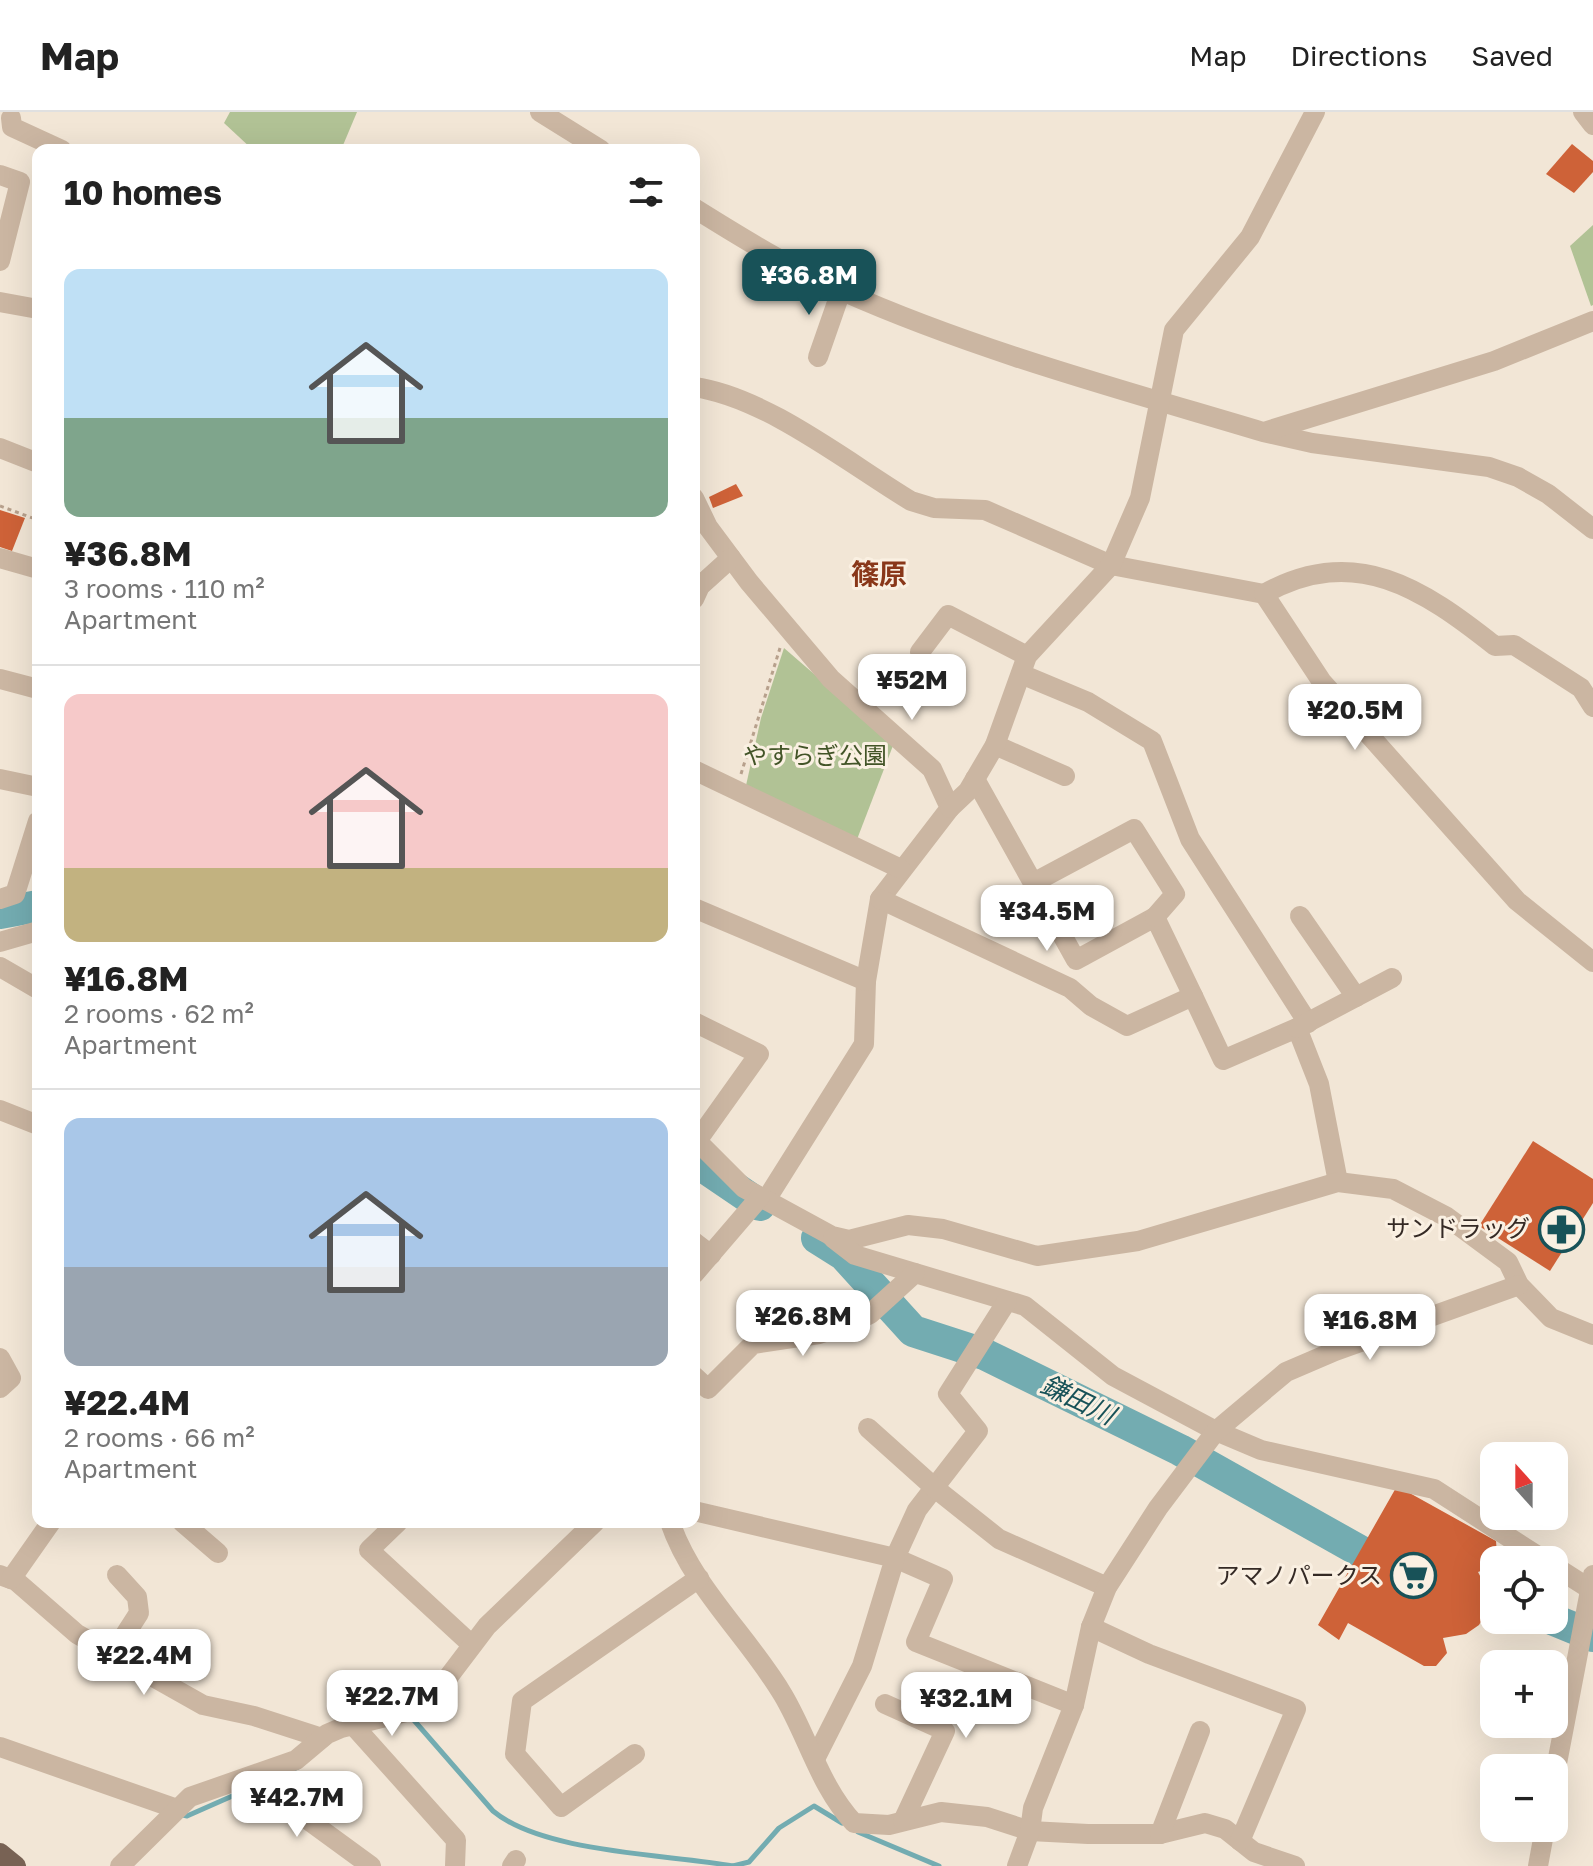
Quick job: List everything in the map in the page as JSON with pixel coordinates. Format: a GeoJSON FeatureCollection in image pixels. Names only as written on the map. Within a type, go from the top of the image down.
{"type":"FeatureCollection","features":[{"type":"Feature","properties":{"kind":"main road"},"geometry":{"type":"LineString","coordinates":[[0,1853],[16,1866]]}},
{"type":"Feature","properties":{"kind":"street"},"geometry":{"type":"LineString","coordinates":[[540,112],[567,140]]}},
{"type":"Feature","properties":{"kind":"street"},"geometry":{"type":"LineString","coordinates":[[700,1267],[763,1199],[864,1044],[866,981],[880,899],[975,779],[995,745],[1024,665],[1111,565],[1140,498],[1162,402],[1174,330],[1250,237],[1315,112]]}},
{"type":"Feature","properties":{"kind":"street"},"geometry":{"type":"LineString","coordinates":[[1583,112],[1593,125]]}},
{"type":"Feature","properties":{"kind":"street"},"geometry":{"type":"LineString","coordinates":[[8,118],[12,127],[49,144]]}},
{"type":"Feature","properties":{"kind":"street"},"geometry":{"type":"LineString","coordinates":[[0,175],[20,182],[0,261]]}},
{"type":"Feature","properties":{"kind":"street"},"geometry":{"type":"LineString","coordinates":[[700,212],[761,249],[841,291],[924,325],[1263,432],[1312,443],[1489,467],[1518,477],[1548,494],[1593,529]]}},
{"type":"Feature","properties":{"kind":"street"},"geometry":{"type":"LineString","coordinates":[[818,357],[841,291]]}},
{"type":"Feature","properties":{"kind":"street"},"geometry":{"type":"LineString","coordinates":[[0,302],[32,308]]}},
{"type":"Feature","properties":{"kind":"street"},"geometry":{"type":"LineString","coordinates":[[1263,432],[1494,361],[1593,321]]}},
{"type":"Feature","properties":{"kind":"street"},"geometry":{"type":"LineString","coordinates":[[700,388],[718,390],[772,414],[911,501],[934,508],[985,510],[1111,565],[1264,594],[1304,574],[1354,572],[1385,578],[1449,609],[1495,646],[1514,645],[1581,688],[1593,707]]}},
{"type":"Feature","properties":{"kind":"street"},"geometry":{"type":"LineString","coordinates":[[0,448],[32,461]]}},
{"type":"Feature","properties":{"kind":"street"},"geometry":{"type":"LineString","coordinates":[[700,510],[731,558],[831,679],[932,769],[950,808]]}},
{"type":"Feature","properties":{"kind":"street"},"geometry":{"type":"LineString","coordinates":[[0,558],[32,567]]}},
{"type":"Feature","properties":{"kind":"street"},"geometry":{"type":"LineString","coordinates":[[700,586],[731,558]]}},
{"type":"Feature","properties":{"kind":"street"},"geometry":{"type":"LineString","coordinates":[[1264,594],[1322,682],[1508,891],[1593,962]]}},
{"type":"Feature","properties":{"kind":"street"},"geometry":{"type":"LineString","coordinates":[[920,652],[948,615],[1024,665],[1152,741],[1190,839],[1303,1025],[1319,1084],[1338,1182]]}},
{"type":"Feature","properties":{"kind":"street"},"geometry":{"type":"LineString","coordinates":[[0,679],[32,687]]}},
{"type":"Feature","properties":{"kind":"street"},"geometry":{"type":"LineString","coordinates":[[995,745],[1065,776]]}},
{"type":"Feature","properties":{"kind":"street"},"geometry":{"type":"LineString","coordinates":[[700,773],[901,869]]}},
{"type":"Feature","properties":{"kind":"street"},"geometry":{"type":"LineString","coordinates":[[0,779],[32,786]]}},
{"type":"Feature","properties":{"kind":"street"},"geometry":{"type":"LineString","coordinates":[[975,779],[1033,883],[1076,960],[1155,917],[1175,894],[1134,829],[1033,883]]}},
{"type":"Feature","properties":{"kind":"street"},"geometry":{"type":"LineString","coordinates":[[0,899],[15,894],[32,840]]}},
{"type":"Feature","properties":{"kind":"street"},"geometry":{"type":"LineString","coordinates":[[880,899],[1070,988],[1091,1006],[1127,1026],[1193,996]]}},
{"type":"Feature","properties":{"kind":"street"},"geometry":{"type":"LineString","coordinates":[[700,911],[866,981]]}},
{"type":"Feature","properties":{"kind":"street"},"geometry":{"type":"LineString","coordinates":[[1300,916],[1356,997]]}},
{"type":"Feature","properties":{"kind":"street"},"geometry":{"type":"LineString","coordinates":[[1155,917],[1223,1060],[1303,1025],[1392,978]]}},
{"type":"Feature","properties":{"kind":"street"},"geometry":{"type":"LineString","coordinates":[[0,942],[32,933]]}},
{"type":"Feature","properties":{"kind":"street"},"geometry":{"type":"LineString","coordinates":[[0,967],[32,986]]}},
{"type":"Feature","properties":{"kind":"street"},"geometry":{"type":"LineString","coordinates":[[700,1025],[759,1054],[700,1132]]}},
{"type":"Feature","properties":{"kind":"street"},"geometry":{"type":"LineString","coordinates":[[0,1110],[32,1123]]}},
{"type":"Feature","properties":{"kind":"street"},"geometry":{"type":"LineString","coordinates":[[700,1144],[744,1188],[832,1236],[855,1255],[1025,1306],[1113,1376],[1216,1431],[1261,1450],[1434,1489],[1522,1546]]}},
{"type":"Feature","properties":{"kind":"street"},"geometry":{"type":"LineString","coordinates":[[832,1236],[849,1240],[908,1225],[943,1229],[1037,1256],[1138,1241],[1338,1182],[1393,1189],[1447,1217],[1508,1262],[1519,1285],[1551,1318],[1593,1335]]}},
{"type":"Feature","properties":{"kind":"street"},"geometry":{"type":"LineString","coordinates":[[700,1247],[711,1255]]}},
{"type":"Feature","properties":{"kind":"street"},"geometry":{"type":"LineString","coordinates":[[700,1382],[708,1389],[753,1344],[819,1334],[870,1314],[915,1273]]}},
{"type":"Feature","properties":{"kind":"street"},"geometry":{"type":"LineString","coordinates":[[1017,1866],[1030,1831],[1033,1808],[1074,1705],[1091,1627],[1107,1587],[1158,1508],[1216,1431],[1286,1372],[1335,1351],[1519,1285]]}},
{"type":"Feature","properties":{"kind":"street"},"geometry":{"type":"LineString","coordinates":[[815,1759],[862,1666],[895,1558],[917,1510],[978,1431],[948,1394],[1007,1301]]}},
{"type":"Feature","properties":{"kind":"street"},"geometry":{"type":"LineString","coordinates":[[0,1358],[11,1378],[0,1388]]}},
{"type":"Feature","properties":{"kind":"street"},"geometry":{"type":"LineString","coordinates":[[868,1428],[936,1489],[999,1539],[1107,1587]]}},
{"type":"Feature","properties":{"kind":"street"},"geometry":{"type":"LineString","coordinates":[[700,1512],[895,1558],[943,1579],[916,1642],[1074,1705]]}},
{"type":"Feature","properties":{"kind":"street"},"geometry":{"type":"LineString","coordinates":[[46,1528],[6,1577],[77,1634],[203,1705],[254,1716],[322,1738]]}},
{"type":"Feature","properties":{"kind":"street"},"geometry":{"type":"LineString","coordinates":[[189,1528],[218,1553]]}},
{"type":"Feature","properties":{"kind":"street"},"geometry":{"type":"LineString","coordinates":[[392,1528],[369,1550],[472,1645]]}},
{"type":"Feature","properties":{"kind":"street"},"geometry":{"type":"LineString","coordinates":[[120,1866],[190,1797],[296,1760],[322,1738],[353,1725],[414,1710],[440,1688],[472,1645],[536,1576],[588,1528]]}},
{"type":"Feature","properties":{"kind":"street"},"geometry":{"type":"LineString","coordinates":[[672,1528],[680,1553],[784,1697],[837,1805],[854,1823],[889,1825],[941,1812],[987,1817],[1030,1831],[1160,1834],[1205,1823],[1225,1829],[1254,1852],[1295,1866]]}},
{"type":"Feature","properties":{"kind":"street"},"geometry":{"type":"LineString","coordinates":[[1559,1754],[1592,1582],[1568,1572]]}},
{"type":"Feature","properties":{"kind":"street"},"geometry":{"type":"LineString","coordinates":[[112,1655],[139,1613],[137,1597],[117,1575]]}},
{"type":"Feature","properties":{"kind":"street"},"geometry":{"type":"LineString","coordinates":[[635,1754],[561,1807],[515,1754],[522,1701],[699,1578]]}},
{"type":"Feature","properties":{"kind":"street"},"geometry":{"type":"LineString","coordinates":[[1091,1627],[1149,1654],[1296,1709],[1240,1841]]}},
{"type":"Feature","properties":{"kind":"street"},"geometry":{"type":"LineString","coordinates":[[885,1704],[945,1731],[903,1821]]}},
{"type":"Feature","properties":{"kind":"street"},"geometry":{"type":"LineString","coordinates":[[353,1725],[456,1840],[455,1866]]}},
{"type":"Feature","properties":{"kind":"street"},"geometry":{"type":"LineString","coordinates":[[1160,1834],[1200,1731]]}},
{"type":"Feature","properties":{"kind":"street"},"geometry":{"type":"LineString","coordinates":[[0,1747],[177,1809]]}},
{"type":"Feature","properties":{"kind":"street"},"geometry":{"type":"LineString","coordinates":[[249,1777],[371,1866]]}},
{"type":"Feature","properties":{"kind":"street"},"geometry":{"type":"LineString","coordinates":[[1538,1866],[1542,1842]]}},
{"type":"Feature","properties":{"kind":"path"},"geometry":{"type":"LineString","coordinates":[[0,506],[32,518]]}},
{"type":"Feature","properties":{"kind":"path"},"geometry":{"type":"LineString","coordinates":[[736,790],[771,670],[789,630]]}},
{"type":"Feature","properties":{"kind":"green space"},"geometry":{"type":"Polygon","coordinates":[[[230,112],[357,112],[344,144],[247,144],[224,123],[230,112]]]}},
{"type":"Feature","properties":{"kind":"green space"},"geometry":{"type":"Polygon","coordinates":[[[1593,225],[1593,305],[1591,306],[1570,246],[1593,225]]]}},
{"type":"Feature","properties":{"kind":"green space","name":"やすらぎ公園"},"geometry":{"type":"Polygon","coordinates":[[[784,648],[894,743],[856,842],[745,790],[761,718],[784,648]]]}},
{"type":"Feature","properties":{"kind":"building"},"geometry":{"type":"Polygon","coordinates":[[[1572,144],[1593,161],[1593,172],[1574,193],[1546,174],[1572,144]]]}},
{"type":"Feature","properties":{"kind":"building"},"geometry":{"type":"Polygon","coordinates":[[[736,484],[743,496],[713,508],[709,497],[736,484]]]}},
{"type":"Feature","properties":{"kind":"building"},"geometry":{"type":"Polygon","coordinates":[[[0,510],[25,518],[12,551],[0,547],[0,510]]]}},
{"type":"Feature","properties":{"kind":"building"},"geometry":{"type":"Polygon","coordinates":[[[1533,1141],[1593,1179],[1593,1203],[1550,1271],[1479,1226],[1533,1141]]]}},
{"type":"Feature","properties":{"kind":"building","name":"アマノパークス"},"geometry":{"type":"Polygon","coordinates":[[[1397,1486],[1496,1541],[1496,1546],[1480,1546],[1480,1623],[1466,1634],[1443,1638],[1447,1653],[1436,1666],[1424,1666],[1348,1623],[1339,1640],[1318,1625],[1397,1486]]]}},
{"type":"Feature","properties":{"kind":"waterway","name":"鎌田川"},"geometry":{"type":"LineString","coordinates":[[0,913],[32,907]]}},
{"type":"Feature","properties":{"kind":"waterway","name":"鎌田川"},"geometry":{"type":"LineString","coordinates":[[700,1161],[760,1205]]}},
{"type":"Feature","properties":{"kind":"waterway","name":"鎌田川"},"geometry":{"type":"LineString","coordinates":[[817,1238],[844,1255],[913,1331],[984,1354],[1180,1450],[1383,1564],[1400,1569]]}},
{"type":"Feature","properties":{"kind":"waterway","name":"鎌田川"},"geometry":{"type":"LineString","coordinates":[[1568,1626],[1593,1636]]}},
{"type":"Feature","properties":{"kind":"waterway"},"geometry":{"type":"LineString","coordinates":[[412,1718],[493,1811],[515,1825],[574,1844],[733,1866]]}},
{"type":"Feature","properties":{"kind":"waterway"},"geometry":{"type":"LineString","coordinates":[[264,1782],[298,1767]]}},
{"type":"Feature","properties":{"kind":"waterway"},"geometry":{"type":"LineString","coordinates":[[179,1814],[187,1816],[255,1786]]}},
{"type":"Feature","properties":{"kind":"waterway"},"geometry":{"type":"LineString","coordinates":[[733,1866],[749,1862],[779,1828],[814,1806],[842,1823]]}},
{"type":"Feature","properties":{"kind":"waterway"},"geometry":{"type":"LineString","coordinates":[[858,1832],[939,1866]]}},
{"type":"Feature","properties":{"kind":"place","name":"サンドラッグ"},"geometry":{"type":"Point","coordinates":[1561,1229]}},
{"type":"Feature","properties":{"kind":"place","name":"アマノパークス"},"geometry":{"type":"Point","coordinates":[1413,1576]}},
{"type":"Feature","properties":{"kind":"district","name":"篠原"},"geometry":{"type":"Point","coordinates":[879,574]}}]}
